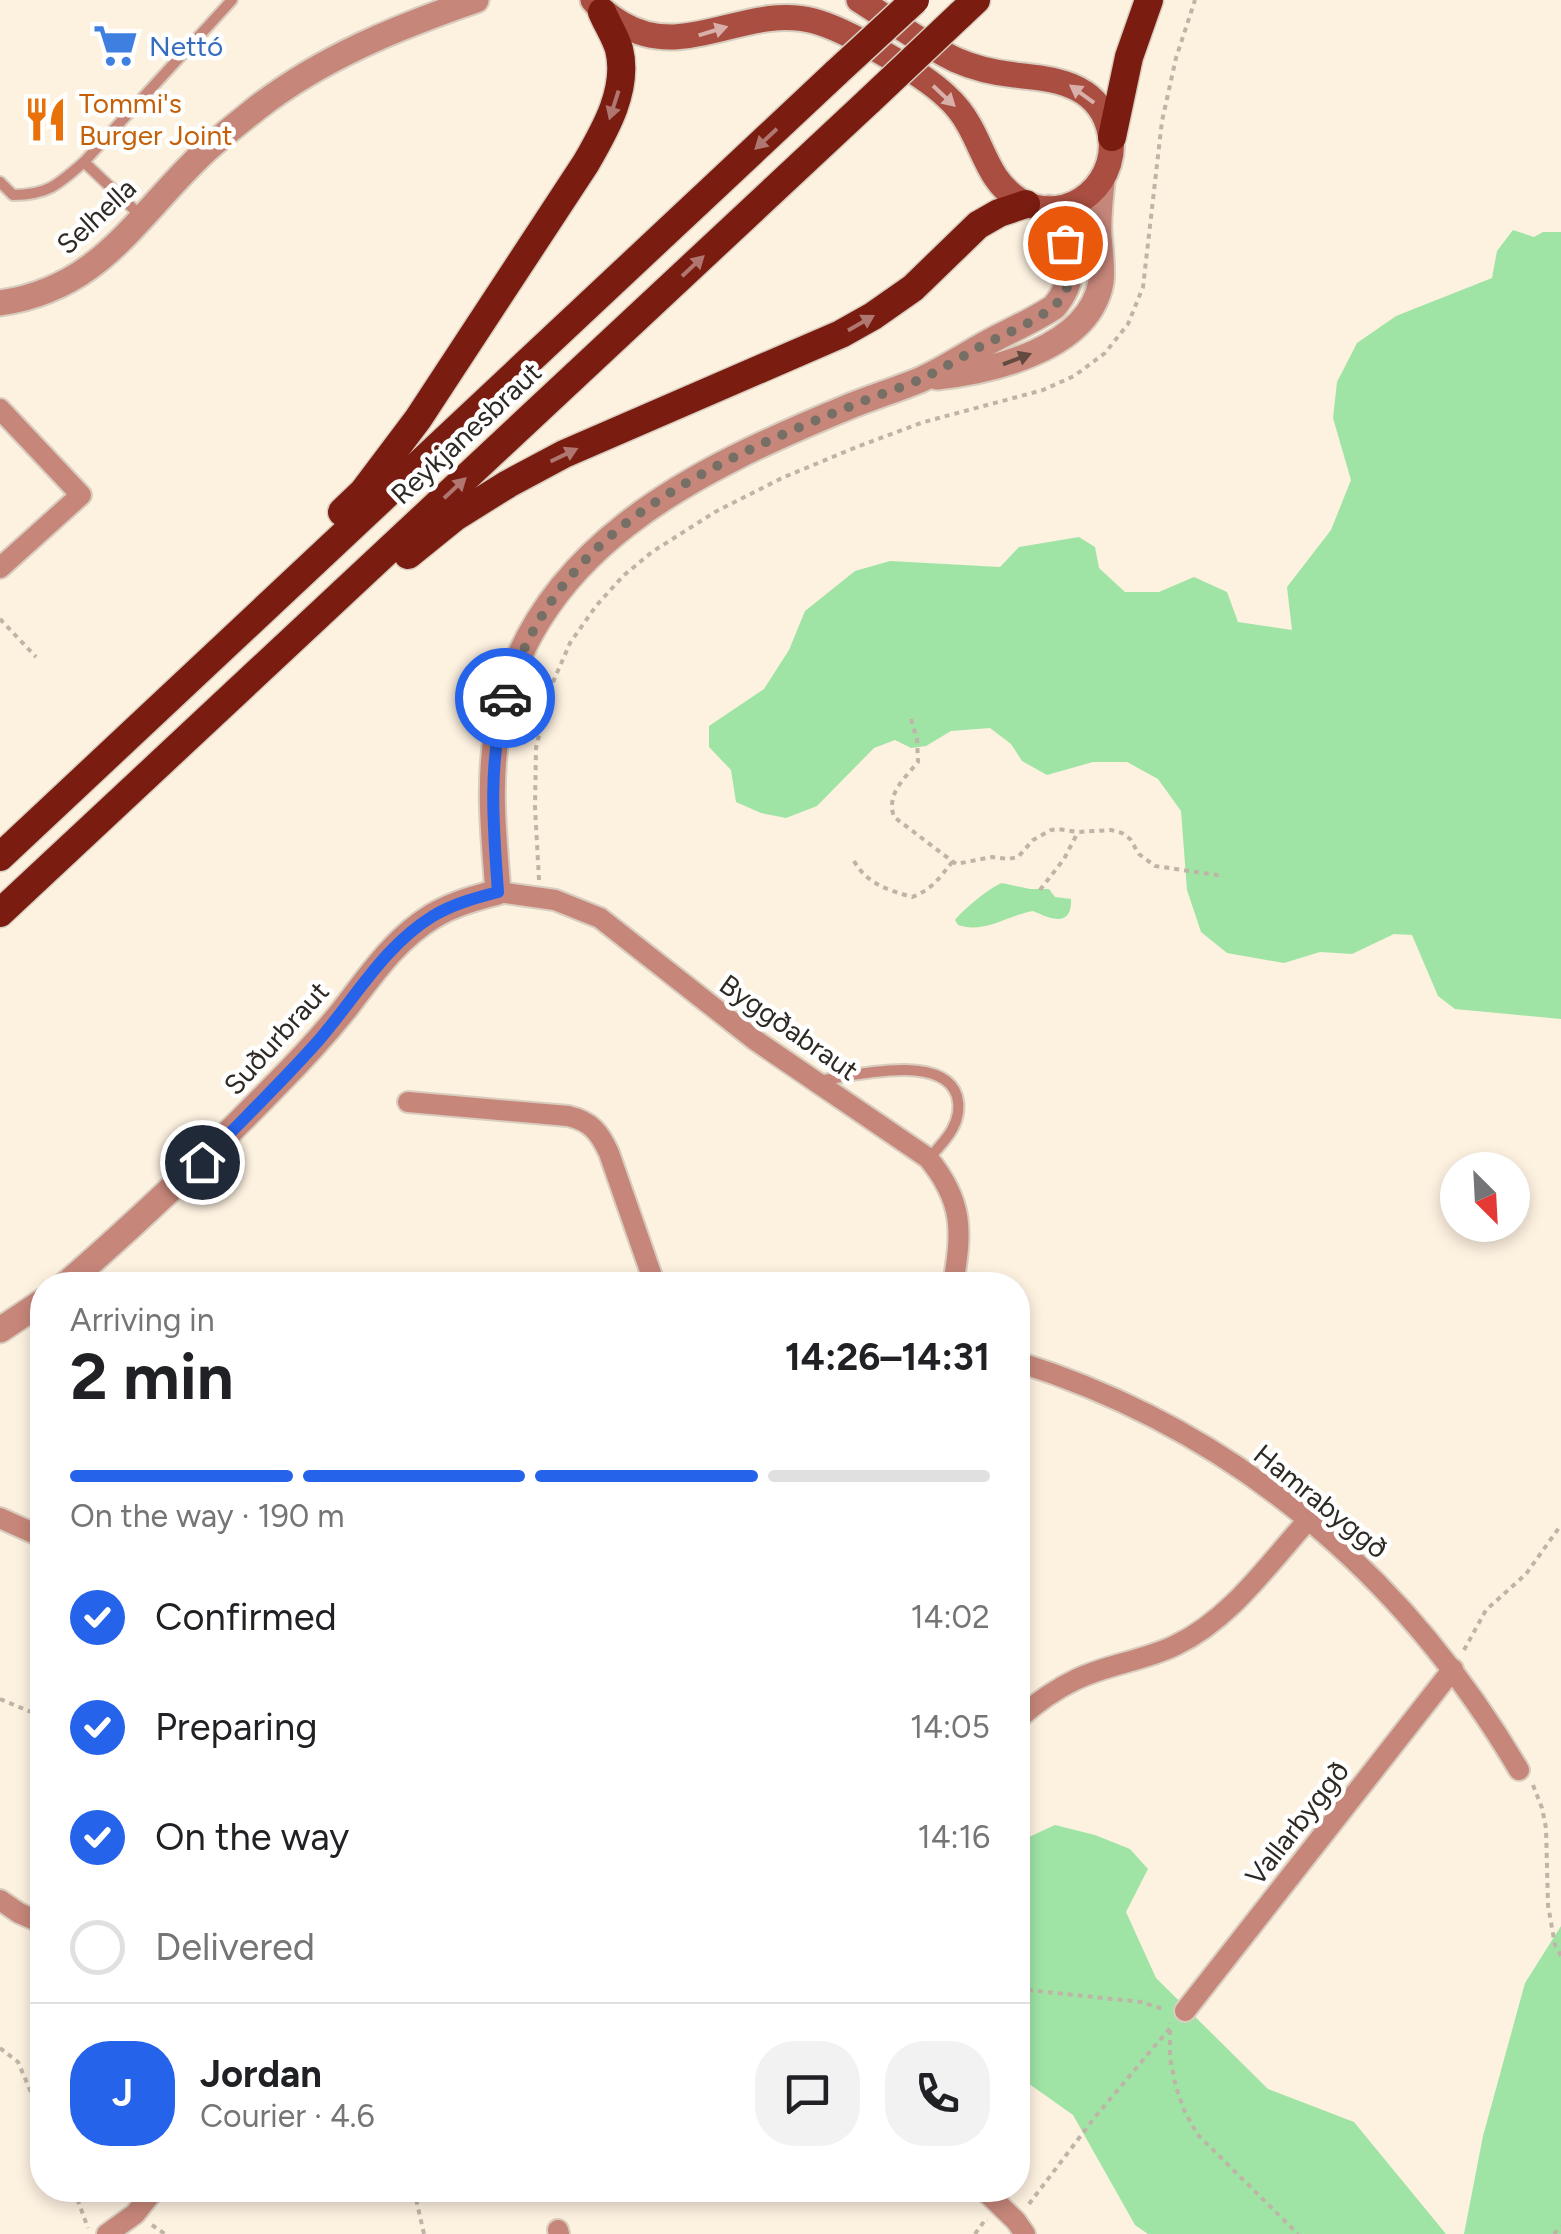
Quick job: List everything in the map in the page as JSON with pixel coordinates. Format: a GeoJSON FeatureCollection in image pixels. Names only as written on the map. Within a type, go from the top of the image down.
{"type":"FeatureCollection","features":[{"type":"Feature","properties":{"kind":"highway","name":"Reykjanesbraut"},"geometry":{"type":"LineString","coordinates":[[0,854],[915,0]]}},
{"type":"Feature","properties":{"kind":"highway"},"geometry":{"type":"LineString","coordinates":[[1112,137],[1129,57],[1149,0]]}},
{"type":"Feature","properties":{"kind":"highway"},"geometry":{"type":"LineString","coordinates":[[0,854],[60,779],[362,492],[418,419],[603,134],[616,104],[621,79],[619,50],[598,6]]}},
{"type":"Feature","properties":{"kind":"highway","name":"Reykjanesbraut"},"geometry":{"type":"LineString","coordinates":[[0,913],[968,7]]}},
{"type":"Feature","properties":{"kind":"highway"},"geometry":{"type":"LineString","coordinates":[[79,840],[220,729],[393,566],[455,517],[564,454],[841,334],[913,288],[978,225],[999,213],[1037,206]]}},
{"type":"Feature","properties":{"kind":"main road"},"geometry":{"type":"LineString","coordinates":[[598,6],[631,29],[660,38],[695,36],[773,16],[814,21],[897,63],[945,95],[969,125],[992,173],[1008,192],[1037,206],[1069,205],[1083,199],[1102,182],[1109,168],[1112,137],[1104,113],[1092,99],[1073,85],[1049,78],[989,70],[958,60],[859,0]]}},
{"type":"Feature","properties":{"kind":"street","name":"Selhella"},"geometry":{"type":"LineString","coordinates":[[0,303],[40,294],[97,264],[195,160],[291,84],[378,37],[476,0]]}},
{"type":"Feature","properties":{"kind":"street"},"geometry":{"type":"LineString","coordinates":[[922,379],[975,373],[1018,360],[1074,328],[1088,312],[1101,280],[1102,182]]}},
{"type":"Feature","properties":{"kind":"street"},"geometry":{"type":"LineString","coordinates":[[498,892],[491,800],[497,729],[516,664],[552,598],[599,546],[663,498],[732,460],[850,406],[922,379],[1040,316],[1061,298],[1071,266],[1068,251],[1037,206]]}},
{"type":"Feature","properties":{"kind":"street"},"geometry":{"type":"LineString","coordinates":[[0,410],[80,495],[0,568]]}},
{"type":"Feature","properties":{"kind":"street","name":"Byggðabraut"},"geometry":{"type":"LineString","coordinates":[[498,892],[556,900],[600,918],[719,1012],[928,1158],[953,1194],[959,1235],[955,1272]]}},
{"type":"Feature","properties":{"kind":"street","name":"Suðurbraut"},"geometry":{"type":"LineString","coordinates":[[80,1272],[189,1174],[253,1109],[320,1039],[371,972],[402,940],[448,908],[498,892]]}},
{"type":"Feature","properties":{"kind":"street"},"geometry":{"type":"LineString","coordinates":[[408,1102],[568,1116],[592,1126],[609,1153],[650,1272]]}},
{"type":"Feature","properties":{"kind":"street"},"geometry":{"type":"LineString","coordinates":[[0,1330],[30,1310]]}},
{"type":"Feature","properties":{"kind":"street","name":"Hamrabyggð"},"geometry":{"type":"LineString","coordinates":[[1030,1366],[1090,1388],[1182,1433],[1309,1519],[1386,1590],[1453,1669],[1519,1770]]}},
{"type":"Feature","properties":{"kind":"street"},"geometry":{"type":"LineString","coordinates":[[0,1518],[30,1532]]}},
{"type":"Feature","properties":{"kind":"street"},"geometry":{"type":"LineString","coordinates":[[1030,1710],[1077,1678],[1146,1658],[1198,1634],[1224,1614],[1309,1519]]}},
{"type":"Feature","properties":{"kind":"street","name":"Vallarbyggð"},"geometry":{"type":"LineString","coordinates":[[1185,2011],[1453,1669]]}},
{"type":"Feature","properties":{"kind":"street"},"geometry":{"type":"LineString","coordinates":[[0,1900],[30,1917]]}},
{"type":"Feature","properties":{"kind":"street"},"geometry":{"type":"LineString","coordinates":[[107,2234],[144,2202]]}},
{"type":"Feature","properties":{"kind":"street"},"geometry":{"type":"LineString","coordinates":[[995,2202],[1020,2228]]}},
{"type":"Feature","properties":{"kind":"lane"},"geometry":{"type":"LineString","coordinates":[[0,182],[14,195],[36,195],[58,186],[232,0]]}},
{"type":"Feature","properties":{"kind":"lane"},"geometry":{"type":"LineString","coordinates":[[84,162],[143,217]]}},
{"type":"Feature","properties":{"kind":"lane"},"geometry":{"type":"LineString","coordinates":[[816,1081],[883,1071],[917,1071],[948,1080],[958,1099],[957,1120],[944,1142],[928,1158]]}},
{"type":"Feature","properties":{"kind":"path"},"geometry":{"type":"LineString","coordinates":[[540,897],[536,748],[550,688],[570,643],[623,576],[652,552],[715,512],[782,478],[924,422],[1044,390],[1074,376],[1105,353],[1128,324],[1142,287],[1162,121],[1176,58],[1195,0]]}},
{"type":"Feature","properties":{"kind":"path"},"geometry":{"type":"LineString","coordinates":[[0,619],[36,657]]}},
{"type":"Feature","properties":{"kind":"path"},"geometry":{"type":"LineString","coordinates":[[912,719],[918,762],[898,786],[891,807],[894,817],[953,862],[1018,857],[1033,840],[1051,830],[1111,830],[1130,839],[1139,854],[1155,866],[1224,876]]}},
{"type":"Feature","properties":{"kind":"path"},"geometry":{"type":"LineString","coordinates":[[1040,890],[1064,859],[1078,832]]}},
{"type":"Feature","properties":{"kind":"path"},"geometry":{"type":"LineString","coordinates":[[854,861],[872,883],[912,898],[938,882],[953,862]]}},
{"type":"Feature","properties":{"kind":"path"},"geometry":{"type":"LineString","coordinates":[[1453,1669],[1486,1610],[1526,1574],[1561,1525]]}},
{"type":"Feature","properties":{"kind":"path"},"geometry":{"type":"LineString","coordinates":[[0,1698],[30,1712]]}},
{"type":"Feature","properties":{"kind":"path"},"geometry":{"type":"LineString","coordinates":[[1519,1770],[1533,1785],[1542,1808],[1548,1905],[1555,1945],[1561,1956]]}},
{"type":"Feature","properties":{"kind":"path"},"geometry":{"type":"LineString","coordinates":[[1030,1990],[1164,2008],[1170,2016],[1170,2058],[1176,2088],[1197,2134],[1298,2234]]}},
{"type":"Feature","properties":{"kind":"path"},"geometry":{"type":"LineString","coordinates":[[1020,2228],[1095,2117],[1185,2011]]}},
{"type":"Feature","properties":{"kind":"path"},"geometry":{"type":"LineString","coordinates":[[0,2048],[18,2062],[30,2090]]}},
{"type":"Feature","properties":{"kind":"path"},"geometry":{"type":"LineString","coordinates":[[78,2202],[90,2234]]}},
{"type":"Feature","properties":{"kind":"path"},"geometry":{"type":"LineString","coordinates":[[417,2202],[424,2234]]}},
{"type":"Feature","properties":{"kind":"path"},"geometry":{"type":"LineString","coordinates":[[1554,2234],[1561,2226]]}},
{"type":"Feature","properties":{"kind":"green space"},"geometry":{"type":"Polygon","coordinates":[[[1513,230],[1534,237],[1543,232],[1561,232],[1561,1019],[1455,1009],[1438,996],[1412,935],[1394,934],[1352,954],[1320,952],[1284,963],[1227,953],[1201,932],[1187,890],[1181,811],[1158,779],[1127,762],[1093,762],[1047,775],[1022,761],[1011,744],[990,728],[951,731],[926,746],[911,748],[895,740],[874,748],[817,806],[786,818],[736,802],[731,770],[709,747],[709,726],[764,689],[789,650],[805,611],[855,571],[890,561],[1000,567],[1019,547],[1079,537],[1095,547],[1099,568],[1125,592],[1159,592],[1194,577],[1227,592],[1238,622],[1292,630],[1287,587],[1331,530],[1351,480],[1333,418],[1337,382],[1357,343],[1396,316],[1492,278],[1497,251],[1513,230]]]}},
{"type":"Feature","properties":{"kind":"green space"},"geometry":{"type":"Polygon","coordinates":[[[1002,883],[1049,889],[1055,897],[1071,899],[1068,914],[1059,919],[1033,911],[987,926],[958,925],[955,920],[964,910],[1002,883]]]}},
{"type":"Feature","properties":{"kind":"green space"},"geometry":{"type":"Polygon","coordinates":[[[1055,1825],[1130,1849],[1148,1869],[1126,1912],[1156,1978],[1268,2089],[1354,2122],[1446,2234],[1148,2234],[1135,2225],[1073,2115],[1030,2085],[1030,1836],[1055,1825]]]}},
{"type":"Feature","properties":{"kind":"green space"},"geometry":{"type":"Polygon","coordinates":[[[1561,1926],[1561,2234],[1464,2234],[1483,2136],[1525,1983],[1561,1926]]]}},
{"type":"Feature","properties":{"kind":"way so far"},"geometry":{"type":"LineString","coordinates":[[505,698],[516,664],[552,598],[599,546],[630,520],[749,450],[922,379],[1040,316],[1054,307],[1070,279],[1065,243]]}},
{"type":"Feature","properties":{"kind":"place","name":"Nettó"},"geometry":{"type":"Point","coordinates":[116,46]}},
{"type":"Feature","properties":{"kind":"place","name":"Tommi's Burger Joint"},"geometry":{"type":"Point","coordinates":[46,119]}},
{"type":"Feature","properties":{"kind":"route"},"geometry":{"type":"LineString","coordinates":[[202,1162],[320,1039],[371,972],[402,940],[433,916],[463,901],[498,892],[491,800],[497,729],[505,698]]}}]}
